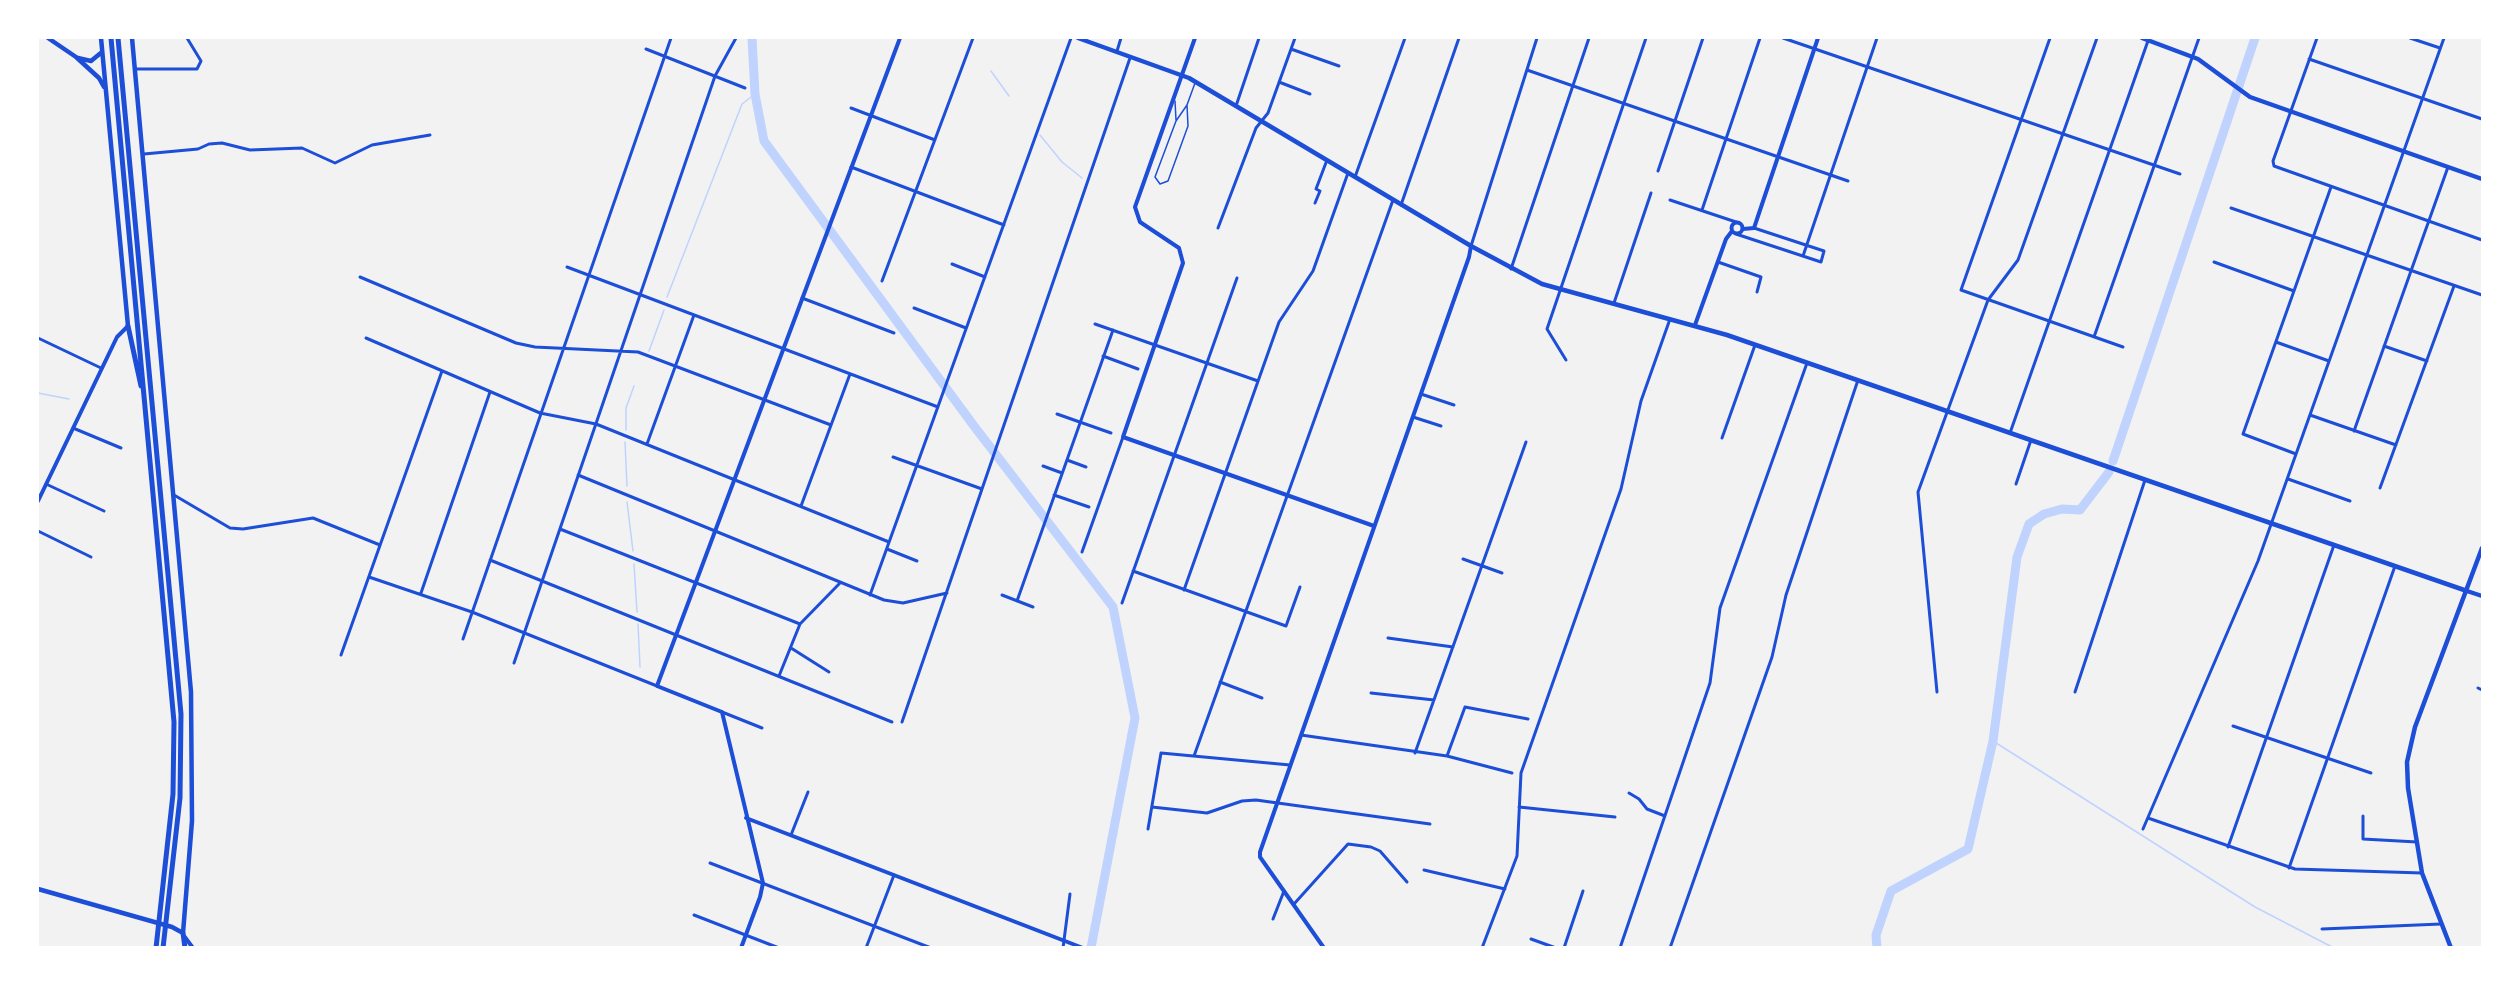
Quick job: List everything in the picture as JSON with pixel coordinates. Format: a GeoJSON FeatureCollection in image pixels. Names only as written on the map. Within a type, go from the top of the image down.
{"type":"FeatureCollection","features":[{"type":"Feature","properties":{"kind":"highway"},"geometry":{"type":"LineString","coordinates":[[111,38],[174,722],[173,794],[156,948]]}},
{"type":"Feature","properties":{"kind":"highway"},"geometry":{"type":"LineString","coordinates":[[118,38],[181,714],[180,798],[163,948]]}},
{"type":"Feature","properties":{"kind":"highway"},"geometry":{"type":"LineString","coordinates":[[128,326],[147,411]]}},
{"type":"Feature","properties":{"kind":"highway"},"geometry":{"type":"LineString","coordinates":[[183,933],[185,948]]}},
{"type":"Feature","properties":{"kind":"main road"},"geometry":{"type":"LineString","coordinates":[[48,38],[99,78],[106,90]]}},
{"type":"Feature","properties":{"kind":"main road"},"geometry":{"type":"LineString","coordinates":[[101,38],[128,326]]}},
{"type":"Feature","properties":{"kind":"main road"},"geometry":{"type":"LineString","coordinates":[[38,889],[172,927],[183,933],[191,838],[193,729],[132,38]]}},
{"type":"Feature","properties":{"kind":"main road"},"geometry":{"type":"LineString","coordinates":[[1078,38],[1182,75],[1511,269],[1561,290],[1695,325],[2467,591]]}},
{"type":"Feature","properties":{"kind":"main road"},"geometry":{"type":"LineString","coordinates":[[2142,38],[2193,56],[2243,94],[2482,179]]}},
{"type":"Feature","properties":{"kind":"main road"},"geometry":{"type":"LineString","coordinates":[[75,57],[91,61],[103,51]]}},
{"type":"Feature","properties":{"kind":"main road"},"geometry":{"type":"LineString","coordinates":[[2451,948],[2422,873],[2407,779],[2408,754],[2415,727],[2482,548]]}},
{"type":"Feature","properties":{"kind":"street"},"geometry":{"type":"LineString","coordinates":[[136,69],[197,69],[201,61],[187,38]]}},
{"type":"Feature","properties":{"kind":"street"},"geometry":{"type":"LineString","coordinates":[[463,639],[671,38]]}},
{"type":"Feature","properties":{"kind":"street"},"geometry":{"type":"LineString","coordinates":[[514,663],[715,76],[736,38]]}},
{"type":"Feature","properties":{"kind":"street"},"geometry":{"type":"LineString","coordinates":[[657,686],[900,38]]}},
{"type":"Feature","properties":{"kind":"street"},"geometry":{"type":"LineString","coordinates":[[882,281],[973,38]]}},
{"type":"Feature","properties":{"kind":"street"},"geometry":{"type":"LineString","coordinates":[[870,595],[1071,38]]}},
{"type":"Feature","properties":{"kind":"street"},"geometry":{"type":"LineString","coordinates":[[1117,51],[1121,38]]}},
{"type":"Feature","properties":{"kind":"street"},"geometry":{"type":"LineString","coordinates":[[1083,552],[1183,257],[1176,245],[1137,219],[1136,202],[1196,38]]}},
{"type":"Feature","properties":{"kind":"street"},"geometry":{"type":"LineString","coordinates":[[1236,106],[1259,38]]}},
{"type":"Feature","properties":{"kind":"street"},"geometry":{"type":"LineString","coordinates":[[1218,228],[1256,128],[1268,113],[1295,38]]}},
{"type":"Feature","properties":{"kind":"street"},"geometry":{"type":"LineString","coordinates":[[1355,177],[1405,38]]}},
{"type":"Feature","properties":{"kind":"street"},"geometry":{"type":"LineString","coordinates":[[1401,204],[1459,38]]}},
{"type":"Feature","properties":{"kind":"street"},"geometry":{"type":"LineString","coordinates":[[1324,948],[1259,855],[1469,257],[1537,38]]}},
{"type":"Feature","properties":{"kind":"street"},"geometry":{"type":"LineString","coordinates":[[1511,269],[1589,38]]}},
{"type":"Feature","properties":{"kind":"street"},"geometry":{"type":"LineString","coordinates":[[1566,360],[1547,329],[1646,38]]}},
{"type":"Feature","properties":{"kind":"street"},"geometry":{"type":"LineString","coordinates":[[1658,171],[1703,38]]}},
{"type":"Feature","properties":{"kind":"street"},"geometry":{"type":"LineString","coordinates":[[1702,210],[1760,38]]}},
{"type":"Feature","properties":{"kind":"street"},"geometry":{"type":"LineString","coordinates":[[1783,38],[2180,174]]}},
{"type":"Feature","properties":{"kind":"street"},"geometry":{"type":"LineString","coordinates":[[1754,228],[1818,38]]}},
{"type":"Feature","properties":{"kind":"street"},"geometry":{"type":"LineString","coordinates":[[1803,256],[1876,38]]}},
{"type":"Feature","properties":{"kind":"street"},"geometry":{"type":"LineString","coordinates":[[2050,38],[1961,290],[2123,347]]}},
{"type":"Feature","properties":{"kind":"street"},"geometry":{"type":"LineString","coordinates":[[1937,692],[1917,497],[1988,300],[2018,260],[2097,38]]}},
{"type":"Feature","properties":{"kind":"street"},"geometry":{"type":"LineString","coordinates":[[2094,337],[2199,38]]}},
{"type":"Feature","properties":{"kind":"street"},"geometry":{"type":"LineString","coordinates":[[2317,38],[2273,161],[2274,166],[2482,240]]}},
{"type":"Feature","properties":{"kind":"street"},"geometry":{"type":"LineString","coordinates":[[2410,38],[2440,48]]}},
{"type":"Feature","properties":{"kind":"street"},"geometry":{"type":"LineString","coordinates":[[2143,829],[2259,561],[2444,38]]}},
{"type":"Feature","properties":{"kind":"street"},"geometry":{"type":"LineString","coordinates":[[2010,433],[2148,39]]}},
{"type":"Feature","properties":{"kind":"street"},"geometry":{"type":"LineString","coordinates":[[645,49],[745,88]]}},
{"type":"Feature","properties":{"kind":"street"},"geometry":{"type":"LineString","coordinates":[[1291,49],[1339,66]]}},
{"type":"Feature","properties":{"kind":"street"},"geometry":{"type":"LineString","coordinates":[[903,722],[1131,56]]}},
{"type":"Feature","properties":{"kind":"street"},"geometry":{"type":"LineString","coordinates":[[2309,58],[2482,119]]}},
{"type":"Feature","properties":{"kind":"street"},"geometry":{"type":"LineString","coordinates":[[1527,70],[1848,181]]}},
{"type":"Feature","properties":{"kind":"street"},"geometry":{"type":"LineString","coordinates":[[1279,82],[1310,94]]}},
{"type":"Feature","properties":{"kind":"street"},"geometry":{"type":"LineString","coordinates":[[850,108],[935,140]]}},
{"type":"Feature","properties":{"kind":"street"},"geometry":{"type":"LineString","coordinates":[[144,154],[198,149],[209,144],[222,143],[250,150],[302,148],[335,163],[372,145],[430,135]]}},
{"type":"Feature","properties":{"kind":"street"},"geometry":{"type":"LineString","coordinates":[[1315,203],[1320,191],[1316,189],[1327,160]]}},
{"type":"Feature","properties":{"kind":"street"},"geometry":{"type":"LineString","coordinates":[[851,166],[1004,225]]}},
{"type":"Feature","properties":{"kind":"street"},"geometry":{"type":"LineString","coordinates":[[2354,431],[2448,167]]}},
{"type":"Feature","properties":{"kind":"street"},"geometry":{"type":"LineString","coordinates":[[1184,590],[1280,322],[1313,271],[1348,173]]}},
{"type":"Feature","properties":{"kind":"street"},"geometry":{"type":"LineString","coordinates":[[2296,454],[2243,434],[2331,187]]}},
{"type":"Feature","properties":{"kind":"street"},"geometry":{"type":"LineString","coordinates":[[1614,303],[1651,193]]}},
{"type":"Feature","properties":{"kind":"street"},"geometry":{"type":"LineString","coordinates":[[1194,756],[1393,200]]}},
{"type":"Feature","properties":{"kind":"street"},"geometry":{"type":"LineString","coordinates":[[1670,200],[1739,223],[1743,229]]}},
{"type":"Feature","properties":{"kind":"street"},"geometry":{"type":"LineString","coordinates":[[2231,208],[2482,296]]}},
{"type":"Feature","properties":{"kind":"street"},"geometry":{"type":"LineString","coordinates":[[1734,232],[1732,225],[1739,223]]}},
{"type":"Feature","properties":{"kind":"street"},"geometry":{"type":"LineString","coordinates":[[1695,325],[1726,239],[1734,232],[1754,228],[1824,252],[1821,262],[1734,232]]}},
{"type":"Feature","properties":{"kind":"street"},"geometry":{"type":"LineString","coordinates":[[1718,262],[1761,277],[1757,292]]}},
{"type":"Feature","properties":{"kind":"street"},"geometry":{"type":"LineString","coordinates":[[2214,262],[2294,291]]}},
{"type":"Feature","properties":{"kind":"street"},"geometry":{"type":"LineString","coordinates":[[952,264],[985,277]]}},
{"type":"Feature","properties":{"kind":"street"},"geometry":{"type":"LineString","coordinates":[[567,267],[938,407]]}},
{"type":"Feature","properties":{"kind":"street"},"geometry":{"type":"LineString","coordinates":[[360,277],[516,343],[638,352],[831,425]]}},
{"type":"Feature","properties":{"kind":"street"},"geometry":{"type":"LineString","coordinates":[[1122,603],[1237,278]]}},
{"type":"Feature","properties":{"kind":"street"},"geometry":{"type":"LineString","coordinates":[[2380,488],[2454,286]]}},
{"type":"Feature","properties":{"kind":"street"},"geometry":{"type":"LineString","coordinates":[[802,298],[894,333]]}},
{"type":"Feature","properties":{"kind":"street"},"geometry":{"type":"LineString","coordinates":[[914,308],[966,328]]}},
{"type":"Feature","properties":{"kind":"street"},"geometry":{"type":"LineString","coordinates":[[646,444],[694,315]]}},
{"type":"Feature","properties":{"kind":"street"},"geometry":{"type":"LineString","coordinates":[[1482,948],[1517,856],[1520,783],[1524,764],[1621,489],[1641,401],[1671,318]]}},
{"type":"Feature","properties":{"kind":"street"},"geometry":{"type":"LineString","coordinates":[[1095,324],[1258,381]]}},
{"type":"Feature","properties":{"kind":"street"},"geometry":{"type":"LineString","coordinates":[[38,501],[101,368],[117,337],[128,326]]}},
{"type":"Feature","properties":{"kind":"street"},"geometry":{"type":"LineString","coordinates":[[1017,601],[1113,330]]}},
{"type":"Feature","properties":{"kind":"street"},"geometry":{"type":"LineString","coordinates":[[38,338],[101,368]]}},
{"type":"Feature","properties":{"kind":"street"},"geometry":{"type":"LineString","coordinates":[[366,338],[540,413],[596,424],[890,542]]}},
{"type":"Feature","properties":{"kind":"street"},"geometry":{"type":"LineString","coordinates":[[2276,342],[2329,361]]}},
{"type":"Feature","properties":{"kind":"street"},"geometry":{"type":"LineString","coordinates":[[1722,438],[1755,345]]}},
{"type":"Feature","properties":{"kind":"street"},"geometry":{"type":"LineString","coordinates":[[2384,346],[2427,362]]}},
{"type":"Feature","properties":{"kind":"street"},"geometry":{"type":"LineString","coordinates":[[1103,356],[1138,369]]}},
{"type":"Feature","properties":{"kind":"street"},"geometry":{"type":"LineString","coordinates":[[1620,948],[1710,683],[1720,608],[1807,363]]}},
{"type":"Feature","properties":{"kind":"street"},"geometry":{"type":"LineString","coordinates":[[341,655],[442,371]]}},
{"type":"Feature","properties":{"kind":"street"},"geometry":{"type":"LineString","coordinates":[[801,506],[850,374]]}},
{"type":"Feature","properties":{"kind":"street"},"geometry":{"type":"LineString","coordinates":[[1670,948],[1772,657],[1786,595],[1858,380]]}},
{"type":"Feature","properties":{"kind":"street"},"geometry":{"type":"LineString","coordinates":[[421,593],[490,392]]}},
{"type":"Feature","properties":{"kind":"street"},"geometry":{"type":"LineString","coordinates":[[1421,394],[1454,405]]}},
{"type":"Feature","properties":{"kind":"street"},"geometry":{"type":"LineString","coordinates":[[1057,414],[1111,433]]}},
{"type":"Feature","properties":{"kind":"street"},"geometry":{"type":"LineString","coordinates":[[2310,415],[2396,446]]}},
{"type":"Feature","properties":{"kind":"street"},"geometry":{"type":"LineString","coordinates":[[1413,417],[1441,426]]}},
{"type":"Feature","properties":{"kind":"street"},"geometry":{"type":"LineString","coordinates":[[73,428],[121,448]]}},
{"type":"Feature","properties":{"kind":"street"},"geometry":{"type":"LineString","coordinates":[[1123,436],[1374,526]]}},
{"type":"Feature","properties":{"kind":"street"},"geometry":{"type":"LineString","coordinates":[[2016,484],[2031,440]]}},
{"type":"Feature","properties":{"kind":"street"},"geometry":{"type":"LineString","coordinates":[[1415,753],[1526,442]]}},
{"type":"Feature","properties":{"kind":"street"},"geometry":{"type":"LineString","coordinates":[[893,456],[982,489]]}},
{"type":"Feature","properties":{"kind":"street"},"geometry":{"type":"LineString","coordinates":[[1066,460],[1086,467]]}},
{"type":"Feature","properties":{"kind":"street"},"geometry":{"type":"LineString","coordinates":[[1043,466],[1062,473]]}},
{"type":"Feature","properties":{"kind":"street"},"geometry":{"type":"LineString","coordinates":[[578,475],[870,595],[897,603],[947,593]]}},
{"type":"Feature","properties":{"kind":"street"},"geometry":{"type":"LineString","coordinates":[[2288,479],[2350,501]]}},
{"type":"Feature","properties":{"kind":"street"},"geometry":{"type":"LineString","coordinates":[[2075,692],[2145,480]]}},
{"type":"Feature","properties":{"kind":"street"},"geometry":{"type":"LineString","coordinates":[[46,484],[104,511]]}},
{"type":"Feature","properties":{"kind":"street"},"geometry":{"type":"LineString","coordinates":[[174,495],[235,530],[313,518],[380,545]]}},
{"type":"Feature","properties":{"kind":"street"},"geometry":{"type":"LineString","coordinates":[[1054,495],[1089,507]]}},
{"type":"Feature","properties":{"kind":"street"},"geometry":{"type":"LineString","coordinates":[[560,529],[800,624]]}},
{"type":"Feature","properties":{"kind":"street"},"geometry":{"type":"LineString","coordinates":[[38,531],[91,557]]}},
{"type":"Feature","properties":{"kind":"street"},"geometry":{"type":"LineString","coordinates":[[2228,847],[2334,545]]}},
{"type":"Feature","properties":{"kind":"street"},"geometry":{"type":"LineString","coordinates":[[887,549],[917,561]]}},
{"type":"Feature","properties":{"kind":"street"},"geometry":{"type":"LineString","coordinates":[[1463,559],[1502,573]]}},
{"type":"Feature","properties":{"kind":"street"},"geometry":{"type":"LineString","coordinates":[[490,560],[892,722]]}},
{"type":"Feature","properties":{"kind":"street"},"geometry":{"type":"LineString","coordinates":[[2289,867],[2395,566]]}},
{"type":"Feature","properties":{"kind":"street"},"geometry":{"type":"LineString","coordinates":[[1133,571],[1286,626],[1300,587]]}},
{"type":"Feature","properties":{"kind":"street"},"geometry":{"type":"LineString","coordinates":[[369,576],[472,612],[762,728]]}},
{"type":"Feature","properties":{"kind":"street"},"geometry":{"type":"LineString","coordinates":[[780,676],[800,624],[840,583]]}},
{"type":"Feature","properties":{"kind":"street"},"geometry":{"type":"LineString","coordinates":[[2467,591],[2482,596]]}},
{"type":"Feature","properties":{"kind":"street"},"geometry":{"type":"LineString","coordinates":[[1002,595],[1033,607]]}},
{"type":"Feature","properties":{"kind":"street"},"geometry":{"type":"LineString","coordinates":[[1388,638],[1453,647]]}},
{"type":"Feature","properties":{"kind":"street"},"geometry":{"type":"LineString","coordinates":[[790,648],[829,672]]}},
{"type":"Feature","properties":{"kind":"street"},"geometry":{"type":"LineString","coordinates":[[1220,682],[1262,698]]}},
{"type":"Feature","properties":{"kind":"street"},"geometry":{"type":"LineString","coordinates":[[1371,693],[1434,700]]}},
{"type":"Feature","properties":{"kind":"street"},"geometry":{"type":"LineString","coordinates":[[1446,757],[1465,706],[1528,719]]}},
{"type":"Feature","properties":{"kind":"street"},"geometry":{"type":"LineString","coordinates":[[722,712],[762,883],[760,897],[741,948]]}},
{"type":"Feature","properties":{"kind":"street"},"geometry":{"type":"LineString","coordinates":[[2233,726],[2372,773]]}},
{"type":"Feature","properties":{"kind":"street"},"geometry":{"type":"LineString","coordinates":[[1301,735],[1446,757],[1512,773]]}},
{"type":"Feature","properties":{"kind":"street"},"geometry":{"type":"LineString","coordinates":[[1148,829],[1161,753],[1290,765]]}},
{"type":"Feature","properties":{"kind":"street"},"geometry":{"type":"LineString","coordinates":[[791,835],[808,792]]}},
{"type":"Feature","properties":{"kind":"street"},"geometry":{"type":"LineString","coordinates":[[1629,793],[1639,799],[1647,809],[1665,816]]}},
{"type":"Feature","properties":{"kind":"street"},"geometry":{"type":"LineString","coordinates":[[1152,807],[1207,813],[1246,801],[1277,802],[1430,824]]}},
{"type":"Feature","properties":{"kind":"street"},"geometry":{"type":"LineString","coordinates":[[1519,807],[1615,817]]}},
{"type":"Feature","properties":{"kind":"street"},"geometry":{"type":"LineString","coordinates":[[2363,816],[2363,839],[2417,842]]}},
{"type":"Feature","properties":{"kind":"street"},"geometry":{"type":"LineString","coordinates":[[745,817],[1083,948]]}},
{"type":"Feature","properties":{"kind":"street"},"geometry":{"type":"LineString","coordinates":[[2148,818],[2289,867],[2422,873]]}},
{"type":"Feature","properties":{"kind":"street"},"geometry":{"type":"LineString","coordinates":[[1294,904],[1348,844],[1371,847],[1380,851],[1407,882]]}},
{"type":"Feature","properties":{"kind":"street"},"geometry":{"type":"LineString","coordinates":[[710,863],[931,948]]}},
{"type":"Feature","properties":{"kind":"street"},"geometry":{"type":"LineString","coordinates":[[1424,870],[1505,890]]}},
{"type":"Feature","properties":{"kind":"street"},"geometry":{"type":"LineString","coordinates":[[866,948],[894,875]]}},
{"type":"Feature","properties":{"kind":"street"},"geometry":{"type":"LineString","coordinates":[[1273,919],[1284,891]]}},
{"type":"Feature","properties":{"kind":"street"},"geometry":{"type":"LineString","coordinates":[[1564,948],[1582,891]]}},
{"type":"Feature","properties":{"kind":"street"},"geometry":{"type":"LineString","coordinates":[[1063,948],[1070,894]]}},
{"type":"Feature","properties":{"kind":"street"},"geometry":{"type":"LineString","coordinates":[[694,915],[779,948]]}},
{"type":"Feature","properties":{"kind":"street"},"geometry":{"type":"LineString","coordinates":[[2322,929],[2441,924]]}},
{"type":"Feature","properties":{"kind":"street"},"geometry":{"type":"LineString","coordinates":[[183,933],[193,948]]}},
{"type":"Feature","properties":{"kind":"street"},"geometry":{"type":"LineString","coordinates":[[1532,939],[1556,948]]}},
{"type":"Feature","properties":{"kind":"lane"},"geometry":{"type":"LineString","coordinates":[[1187,105],[1188,126],[1168,181],[1160,184],[1155,177],[1176,121],[1187,105],[1195,82]]}},
{"type":"Feature","properties":{"kind":"lane"},"geometry":{"type":"LineString","coordinates":[[1175,97],[1176,121]]}},
{"type":"Feature","properties":{"kind":"waterway"},"geometry":{"type":"LineString","coordinates":[[752,38],[755,94],[764,141],[974,426],[1113,607],[1135,718],[1091,948]]}},
{"type":"Feature","properties":{"kind":"waterway"},"geometry":{"type":"LineString","coordinates":[[2113,461],[2255,38]]}},
{"type":"Feature","properties":{"kind":"waterway"},"geometry":{"type":"LineString","coordinates":[[991,71],[1009,96]]}},
{"type":"Feature","properties":{"kind":"waterway"},"geometry":{"type":"LineString","coordinates":[[667,297],[742,104],[755,94]]}},
{"type":"Feature","properties":{"kind":"waterway"},"geometry":{"type":"LineString","coordinates":[[1040,135],[1062,162],[1082,178]]}},
{"type":"Feature","properties":{"kind":"waterway"},"geometry":{"type":"LineString","coordinates":[[649,351],[664,310]]}},
{"type":"Feature","properties":{"kind":"waterway"},"geometry":{"type":"LineString","coordinates":[[626,430],[626,408],[634,386]]}},
{"type":"Feature","properties":{"kind":"waterway"},"geometry":{"type":"LineString","coordinates":[[38,393],[69,399]]}},
{"type":"Feature","properties":{"kind":"waterway"},"geometry":{"type":"LineString","coordinates":[[625,442],[627,486]]}},
{"type":"Feature","properties":{"kind":"waterway"},"geometry":{"type":"LineString","coordinates":[[1877,948],[1876,935],[1891,891],[1968,849],[1993,741],[2017,557],[2029,524],[2044,514],[2062,509],[2080,510],[2109,472]]}},
{"type":"Feature","properties":{"kind":"waterway"},"geometry":{"type":"LineString","coordinates":[[627,502],[633,551]]}},
{"type":"Feature","properties":{"kind":"waterway"},"geometry":{"type":"LineString","coordinates":[[634,564],[637,612]]}},
{"type":"Feature","properties":{"kind":"waterway"},"geometry":{"type":"LineString","coordinates":[[638,624],[640,667]]}},
{"type":"Feature","properties":{"kind":"waterway"},"geometry":{"type":"LineString","coordinates":[[1993,741],[2255,907],[2334,948]]}}]}
